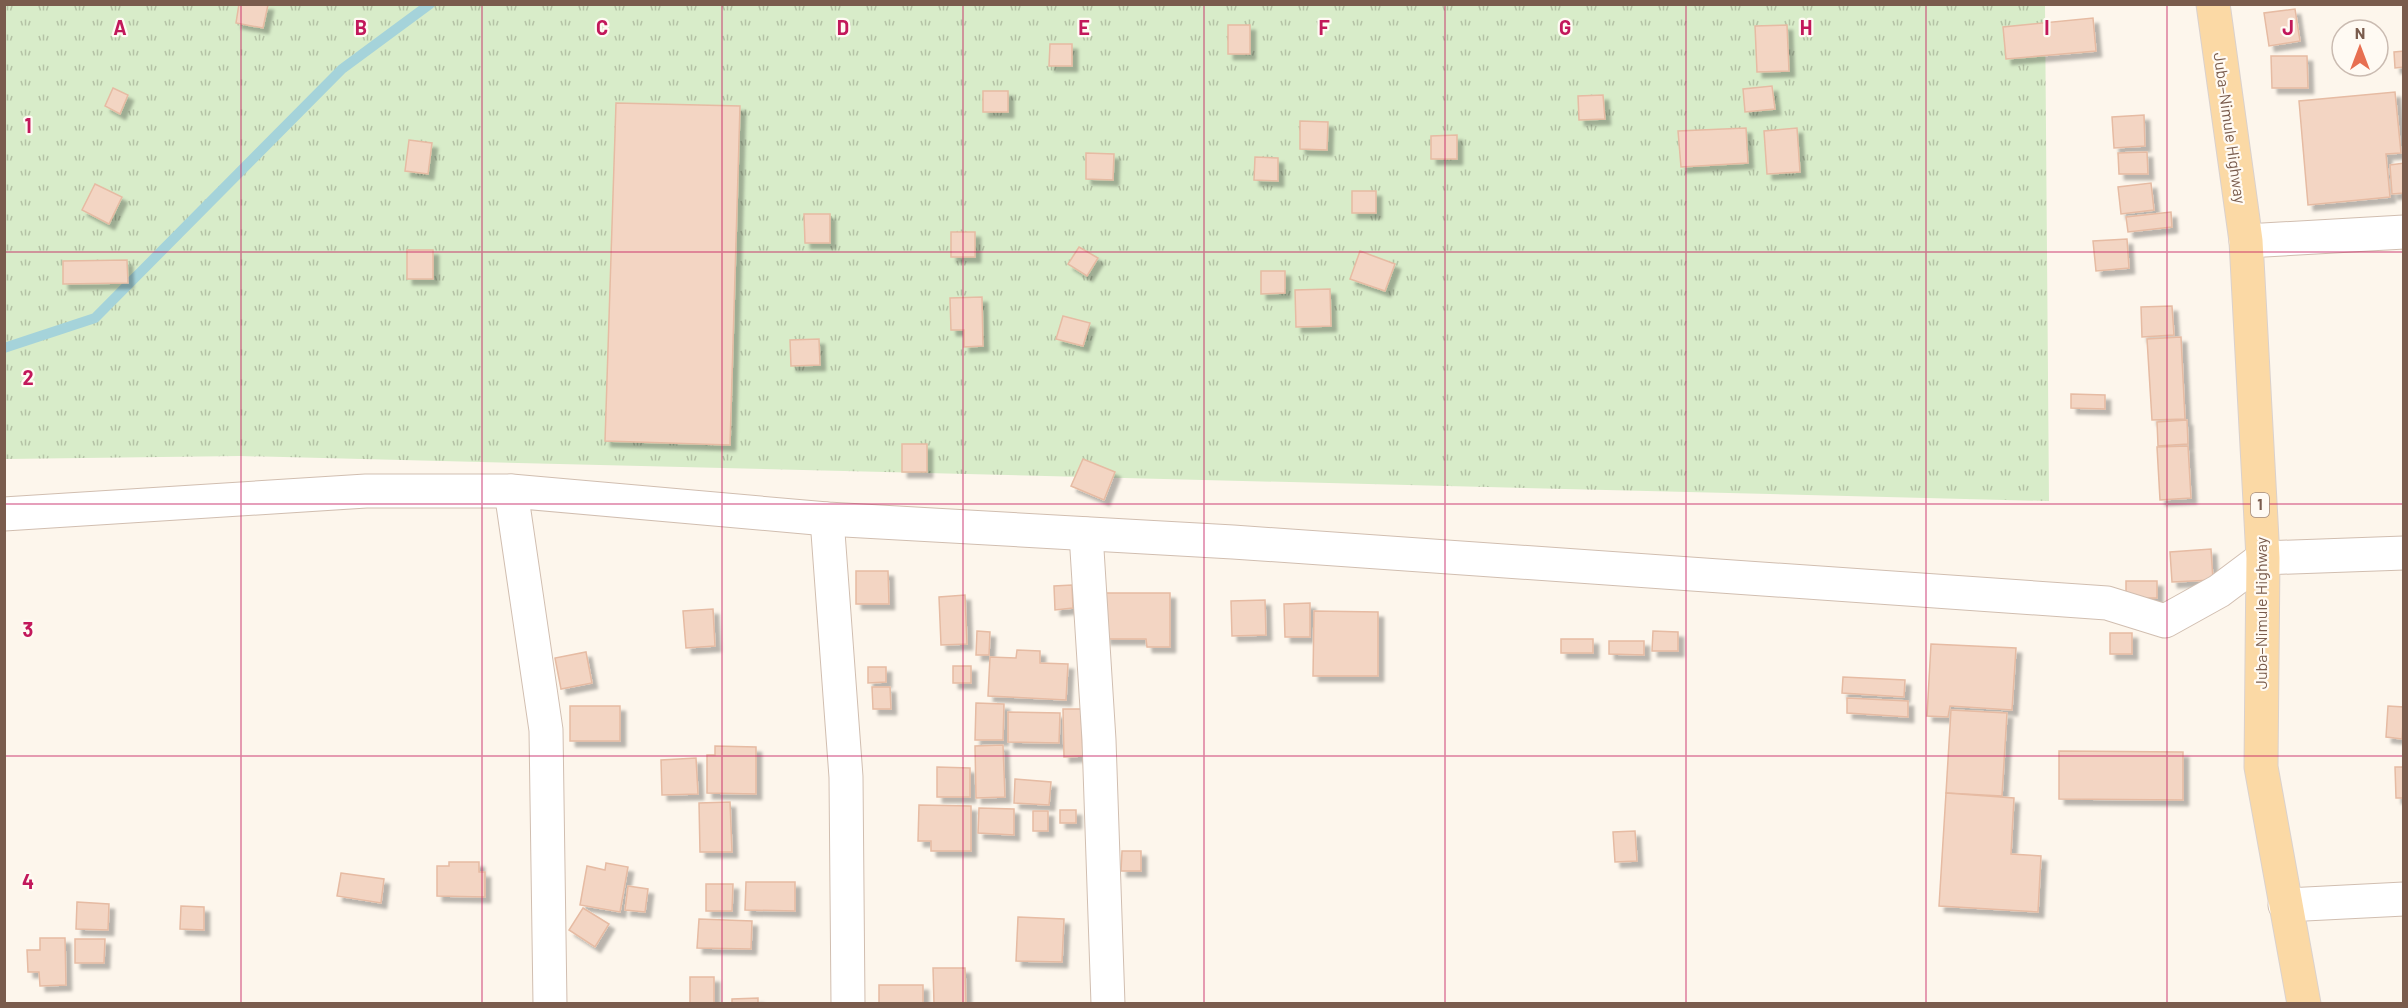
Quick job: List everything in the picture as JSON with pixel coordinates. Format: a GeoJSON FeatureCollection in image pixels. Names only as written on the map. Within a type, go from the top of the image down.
{"type":"FeatureCollection","features":[{"type":"Feature","properties":{"kind":"main road","name":"Juba–Nimule Highway"},"geometry":{"type":"LineString","coordinates":[[2213,4],[2246,241],[2263,558],[2260,767],[2304,1004]]}},
{"type":"Feature","properties":{"kind":"street"},"geometry":{"type":"LineString","coordinates":[[2246,241],[2403,232]]}},
{"type":"Feature","properties":{"kind":"street"},"geometry":{"type":"LineString","coordinates":[[4,514],[366,491],[511,491],[827,519],[1086,534],[2108,603],[2165,621],[2219,591],[2263,558],[2403,553]]}},
{"type":"Feature","properties":{"kind":"street"},"geometry":{"type":"LineString","coordinates":[[511,491],[546,730],[550,1004]]}},
{"type":"Feature","properties":{"kind":"street"},"geometry":{"type":"LineString","coordinates":[[827,519],[846,777],[848,1004]]}},
{"type":"Feature","properties":{"kind":"street"},"geometry":{"type":"LineString","coordinates":[[1086,534],[1099,740],[1108,1004]]}},
{"type":"Feature","properties":{"kind":"street"},"geometry":{"type":"LineString","coordinates":[[2285,905],[2403,899]]}},
{"type":"Feature","properties":{"kind":"green space"},"geometry":{"type":"Polygon","coordinates":[[[4,5],[2045,5],[2049,501],[240,456],[5,459],[4,5]]]}},
{"type":"Feature","properties":{"kind":"building"},"geometry":{"type":"Polygon","coordinates":[[[239,4],[268,5],[263,28],[236,23],[239,4]]]}},
{"type":"Feature","properties":{"kind":"building"},"geometry":{"type":"Polygon","coordinates":[[[2295,9],[2300,41],[2269,46],[2264,13],[2295,9]]]}},
{"type":"Feature","properties":{"kind":"building"},"geometry":{"type":"Polygon","coordinates":[[[2093,18],[2096,51],[2006,59],[2003,27],[2093,18]]]}},
{"type":"Feature","properties":{"kind":"building"},"geometry":{"type":"Polygon","coordinates":[[[1228,25],[1250,25],[1250,54],[1228,54],[1228,25]]]}},
{"type":"Feature","properties":{"kind":"building"},"geometry":{"type":"Polygon","coordinates":[[[1787,25],[1789,71],[1757,72],[1755,26],[1787,25]]]}},
{"type":"Feature","properties":{"kind":"building"},"geometry":{"type":"Polygon","coordinates":[[[1050,44],[1072,44],[1072,66],[1049,66],[1050,44]]]}},
{"type":"Feature","properties":{"kind":"building"},"geometry":{"type":"Polygon","coordinates":[[[2404,51],[2404,67],[2395,68],[2394,52],[2404,51]]]}},
{"type":"Feature","properties":{"kind":"building"},"geometry":{"type":"Polygon","coordinates":[[[2271,56],[2307,56],[2308,88],[2272,88],[2271,56]]]}},
{"type":"Feature","properties":{"kind":"building"},"geometry":{"type":"Polygon","coordinates":[[[1772,86],[1775,109],[1745,112],[1743,89],[1772,86]]]}},
{"type":"Feature","properties":{"kind":"building"},"geometry":{"type":"Polygon","coordinates":[[[113,88],[128,95],[120,114],[105,106],[113,88]]]}},
{"type":"Feature","properties":{"kind":"building"},"geometry":{"type":"Polygon","coordinates":[[[983,91],[1008,91],[1008,112],[983,112],[983,91]]]}},
{"type":"Feature","properties":{"kind":"building"},"geometry":{"type":"Polygon","coordinates":[[[2395,92],[2401,153],[2386,154],[2390,197],[2308,205],[2299,101],[2395,92]]]}},
{"type":"Feature","properties":{"kind":"building"},"geometry":{"type":"Polygon","coordinates":[[[1603,95],[1605,119],[1579,120],[1578,96],[1603,95]]]}},
{"type":"Feature","properties":{"kind":"building"},"geometry":{"type":"Polygon","coordinates":[[[616,103],[740,106],[730,445],[605,441],[616,103]]]}},
{"type":"Feature","properties":{"kind":"building"},"geometry":{"type":"Polygon","coordinates":[[[2144,115],[2145,146],[2114,148],[2112,117],[2144,115]]]}},
{"type":"Feature","properties":{"kind":"building"},"geometry":{"type":"Polygon","coordinates":[[[1300,121],[1328,122],[1327,150],[1300,149],[1300,121]]]}},
{"type":"Feature","properties":{"kind":"building"},"geometry":{"type":"Polygon","coordinates":[[[1746,128],[1748,163],[1681,167],[1678,131],[1746,128]]]}},
{"type":"Feature","properties":{"kind":"building"},"geometry":{"type":"Polygon","coordinates":[[[1797,128],[1800,172],[1767,174],[1764,131],[1797,128]]]}},
{"type":"Feature","properties":{"kind":"building"},"geometry":{"type":"Polygon","coordinates":[[[1457,135],[1457,159],[1431,159],[1431,136],[1457,135]]]}},
{"type":"Feature","properties":{"kind":"building"},"geometry":{"type":"Polygon","coordinates":[[[409,140],[432,143],[428,174],[405,171],[409,140]]]}},
{"type":"Feature","properties":{"kind":"building"},"geometry":{"type":"Polygon","coordinates":[[[2147,152],[2148,174],[2119,174],[2118,153],[2147,152]]]}},
{"type":"Feature","properties":{"kind":"building"},"geometry":{"type":"Polygon","coordinates":[[[1086,153],[1114,154],[1113,180],[1086,179],[1086,153]]]}},
{"type":"Feature","properties":{"kind":"building"},"geometry":{"type":"Polygon","coordinates":[[[1255,157],[1278,158],[1278,181],[1254,180],[1255,157]]]}},
{"type":"Feature","properties":{"kind":"building"},"geometry":{"type":"Polygon","coordinates":[[[2404,163],[2404,193],[2392,194],[2390,165],[2404,163]]]}},
{"type":"Feature","properties":{"kind":"building"},"geometry":{"type":"Polygon","coordinates":[[[2151,183],[2154,210],[2121,214],[2118,187],[2151,183]]]}},
{"type":"Feature","properties":{"kind":"building"},"geometry":{"type":"Polygon","coordinates":[[[95,184],[122,197],[109,224],[82,210],[95,184]]]}},
{"type":"Feature","properties":{"kind":"building"},"geometry":{"type":"Polygon","coordinates":[[[1352,191],[1376,191],[1376,213],[1352,213],[1352,191]]]}},
{"type":"Feature","properties":{"kind":"building"},"geometry":{"type":"Polygon","coordinates":[[[2171,212],[2172,227],[2128,232],[2126,217],[2171,212]]]}},
{"type":"Feature","properties":{"kind":"building"},"geometry":{"type":"Polygon","coordinates":[[[804,214],[830,214],[830,243],[805,243],[804,214]]]}},
{"type":"Feature","properties":{"kind":"building"},"geometry":{"type":"Polygon","coordinates":[[[951,232],[975,232],[975,257],[951,257],[951,232]]]}},
{"type":"Feature","properties":{"kind":"building"},"geometry":{"type":"Polygon","coordinates":[[[2127,239],[2129,268],[2096,271],[2093,241],[2127,239]]]}},
{"type":"Feature","properties":{"kind":"building"},"geometry":{"type":"Polygon","coordinates":[[[1079,247],[1098,258],[1087,276],[1068,264],[1079,247]]]}},
{"type":"Feature","properties":{"kind":"building"},"geometry":{"type":"Polygon","coordinates":[[[407,250],[433,250],[433,279],[407,279],[407,250]]]}},
{"type":"Feature","properties":{"kind":"building"},"geometry":{"type":"Polygon","coordinates":[[[1360,251],[1395,264],[1385,291],[1350,279],[1360,251]]]}},
{"type":"Feature","properties":{"kind":"building"},"geometry":{"type":"Polygon","coordinates":[[[127,260],[128,283],[63,284],[63,261],[127,260]]]}},
{"type":"Feature","properties":{"kind":"building"},"geometry":{"type":"Polygon","coordinates":[[[1261,271],[1285,271],[1285,293],[1261,294],[1261,271]]]}},
{"type":"Feature","properties":{"kind":"building"},"geometry":{"type":"Polygon","coordinates":[[[1330,289],[1331,326],[1296,327],[1295,290],[1330,289]]]}},
{"type":"Feature","properties":{"kind":"building"},"geometry":{"type":"Polygon","coordinates":[[[982,297],[983,346],[964,347],[964,330],[951,330],[950,298],[982,297]]]}},
{"type":"Feature","properties":{"kind":"building"},"geometry":{"type":"Polygon","coordinates":[[[2172,306],[2174,335],[2142,337],[2141,307],[2172,306]]]}},
{"type":"Feature","properties":{"kind":"building"},"geometry":{"type":"Polygon","coordinates":[[[1063,316],[1090,323],[1083,346],[1056,339],[1063,316]]]}},
{"type":"Feature","properties":{"kind":"building"},"geometry":{"type":"Polygon","coordinates":[[[2181,337],[2185,419],[2152,420],[2147,339],[2181,337]]]}},
{"type":"Feature","properties":{"kind":"building"},"geometry":{"type":"Polygon","coordinates":[[[819,339],[820,365],[791,366],[790,340],[819,339]]]}},
{"type":"Feature","properties":{"kind":"building"},"geometry":{"type":"Polygon","coordinates":[[[2071,394],[2105,395],[2105,409],[2071,408],[2071,394]]]}},
{"type":"Feature","properties":{"kind":"building"},"geometry":{"type":"Polygon","coordinates":[[[2187,420],[2188,444],[2158,446],[2157,422],[2187,420]]]}},
{"type":"Feature","properties":{"kind":"building"},"geometry":{"type":"Polygon","coordinates":[[[902,444],[927,444],[927,472],[902,472],[902,444]]]}},
{"type":"Feature","properties":{"kind":"building"},"geometry":{"type":"Polygon","coordinates":[[[2188,446],[2191,498],[2160,500],[2157,447],[2188,446]]]}},
{"type":"Feature","properties":{"kind":"building"},"geometry":{"type":"Polygon","coordinates":[[[1083,459],[1115,472],[1104,500],[1071,486],[1083,459]]]}},
{"type":"Feature","properties":{"kind":"building"},"geometry":{"type":"Polygon","coordinates":[[[2211,549],[2213,580],[2172,582],[2170,552],[2211,549]]]}},
{"type":"Feature","properties":{"kind":"building"},"geometry":{"type":"Polygon","coordinates":[[[856,571],[888,571],[889,604],[856,604],[856,571]]]}},
{"type":"Feature","properties":{"kind":"building"},"geometry":{"type":"Polygon","coordinates":[[[2126,581],[2157,581],[2157,598],[2126,598],[2126,581]]]}},
{"type":"Feature","properties":{"kind":"building"},"geometry":{"type":"Polygon","coordinates":[[[1072,585],[1073,608],[1055,610],[1054,586],[1072,585]]]}},
{"type":"Feature","properties":{"kind":"building"},"geometry":{"type":"Polygon","coordinates":[[[1105,593],[1170,593],[1170,647],[1147,647],[1146,639],[1105,639],[1105,593]]]}},
{"type":"Feature","properties":{"kind":"building"},"geometry":{"type":"Polygon","coordinates":[[[965,595],[967,644],[941,645],[939,597],[965,595]]]}},
{"type":"Feature","properties":{"kind":"building"},"geometry":{"type":"Polygon","coordinates":[[[1265,600],[1266,635],[1232,636],[1231,601],[1265,600]]]}},
{"type":"Feature","properties":{"kind":"building"},"geometry":{"type":"Polygon","coordinates":[[[1310,603],[1310,637],[1285,637],[1284,604],[1310,603]]]}},
{"type":"Feature","properties":{"kind":"building"},"geometry":{"type":"Polygon","coordinates":[[[713,609],[715,646],[686,648],[683,611],[713,609]]]}},
{"type":"Feature","properties":{"kind":"building"},"geometry":{"type":"Polygon","coordinates":[[[1314,611],[1378,612],[1378,676],[1313,676],[1314,611]]]}},
{"type":"Feature","properties":{"kind":"building"},"geometry":{"type":"Polygon","coordinates":[[[977,631],[990,632],[989,655],[976,655],[977,631]]]}},
{"type":"Feature","properties":{"kind":"building"},"geometry":{"type":"Polygon","coordinates":[[[1653,631],[1678,632],[1678,651],[1652,651],[1653,631]]]}},
{"type":"Feature","properties":{"kind":"building"},"geometry":{"type":"Polygon","coordinates":[[[2110,633],[2132,633],[2132,654],[2110,654],[2110,633]]]}},
{"type":"Feature","properties":{"kind":"building"},"geometry":{"type":"Polygon","coordinates":[[[1561,639],[1593,639],[1593,653],[1561,653],[1561,639]]]}},
{"type":"Feature","properties":{"kind":"building"},"geometry":{"type":"Polygon","coordinates":[[[1609,641],[1644,641],[1644,655],[1609,654],[1609,641]]]}},
{"type":"Feature","properties":{"kind":"building"},"geometry":{"type":"Polygon","coordinates":[[[1931,644],[2016,648],[2012,710],[1950,706],[1948,717],[1927,716],[1931,644]]]}},
{"type":"Feature","properties":{"kind":"building"},"geometry":{"type":"Polygon","coordinates":[[[1017,650],[1040,651],[1040,663],[1068,664],[1066,700],[988,696],[990,657],[1016,658],[1017,650]]]}},
{"type":"Feature","properties":{"kind":"building"},"geometry":{"type":"Polygon","coordinates":[[[586,652],[592,683],[561,689],[555,658],[586,652]]]}},
{"type":"Feature","properties":{"kind":"building"},"geometry":{"type":"Polygon","coordinates":[[[953,666],[971,666],[971,683],[953,683],[953,666]]]}},
{"type":"Feature","properties":{"kind":"building"},"geometry":{"type":"Polygon","coordinates":[[[868,667],[886,667],[886,682],[868,683],[868,667]]]}},
{"type":"Feature","properties":{"kind":"building"},"geometry":{"type":"Polygon","coordinates":[[[1843,677],[1905,680],[1904,697],[1842,693],[1843,677]]]}},
{"type":"Feature","properties":{"kind":"building"},"geometry":{"type":"Polygon","coordinates":[[[872,687],[890,687],[891,709],[873,709],[872,687]]]}},
{"type":"Feature","properties":{"kind":"building"},"geometry":{"type":"Polygon","coordinates":[[[1847,698],[1908,701],[1908,717],[1847,713],[1847,698]]]}},
{"type":"Feature","properties":{"kind":"building"},"geometry":{"type":"Polygon","coordinates":[[[976,703],[1004,704],[1003,740],[975,740],[976,703]]]}},
{"type":"Feature","properties":{"kind":"building"},"geometry":{"type":"Polygon","coordinates":[[[570,706],[620,706],[620,741],[570,741],[570,706]]]}},
{"type":"Feature","properties":{"kind":"building"},"geometry":{"type":"Polygon","coordinates":[[[2388,706],[2404,707],[2402,739],[2386,737],[2388,706]]]}},
{"type":"Feature","properties":{"kind":"building"},"geometry":{"type":"Polygon","coordinates":[[[1063,709],[1081,709],[1083,756],[1064,757],[1063,709]]]}},
{"type":"Feature","properties":{"kind":"building"},"geometry":{"type":"Polygon","coordinates":[[[1951,710],[2007,713],[2002,796],[1946,793],[1951,710]]]}},
{"type":"Feature","properties":{"kind":"building"},"geometry":{"type":"Polygon","coordinates":[[[1008,712],[1060,713],[1059,743],[1008,742],[1008,712]]]}},
{"type":"Feature","properties":{"kind":"building"},"geometry":{"type":"Polygon","coordinates":[[[1003,745],[1005,797],[976,798],[975,746],[1003,745]]]}},
{"type":"Feature","properties":{"kind":"building"},"geometry":{"type":"Polygon","coordinates":[[[715,746],[756,747],[756,794],[707,793],[707,755],[715,755],[715,746]]]}},
{"type":"Feature","properties":{"kind":"building"},"geometry":{"type":"Polygon","coordinates":[[[2059,751],[2183,752],[2183,800],[2059,799],[2059,751]]]}},
{"type":"Feature","properties":{"kind":"building"},"geometry":{"type":"Polygon","coordinates":[[[696,758],[698,794],[662,795],[661,760],[696,758]]]}},
{"type":"Feature","properties":{"kind":"building"},"geometry":{"type":"Polygon","coordinates":[[[937,767],[970,768],[970,797],[937,797],[937,767]]]}},
{"type":"Feature","properties":{"kind":"building"},"geometry":{"type":"Polygon","coordinates":[[[2395,767],[2404,767],[2404,798],[2396,798],[2395,767]]]}},
{"type":"Feature","properties":{"kind":"building"},"geometry":{"type":"Polygon","coordinates":[[[1015,779],[1051,782],[1049,805],[1014,803],[1015,779]]]}},
{"type":"Feature","properties":{"kind":"building"},"geometry":{"type":"Polygon","coordinates":[[[1946,793],[2014,798],[2011,854],[2041,856],[2038,912],[1939,906],[1946,793]]]}},
{"type":"Feature","properties":{"kind":"building"},"geometry":{"type":"Polygon","coordinates":[[[730,802],[732,852],[700,852],[699,803],[730,802]]]}},
{"type":"Feature","properties":{"kind":"building"},"geometry":{"type":"Polygon","coordinates":[[[919,805],[971,806],[971,851],[931,851],[931,841],[918,841],[919,805]]]}},
{"type":"Feature","properties":{"kind":"building"},"geometry":{"type":"Polygon","coordinates":[[[979,808],[1014,809],[1014,835],[978,833],[979,808]]]}},
{"type":"Feature","properties":{"kind":"building"},"geometry":{"type":"Polygon","coordinates":[[[1060,810],[1076,810],[1076,823],[1060,823],[1060,810]]]}},
{"type":"Feature","properties":{"kind":"building"},"geometry":{"type":"Polygon","coordinates":[[[1033,811],[1048,811],[1048,831],[1033,831],[1033,811]]]}},
{"type":"Feature","properties":{"kind":"building"},"geometry":{"type":"Polygon","coordinates":[[[1635,831],[1637,861],[1615,862],[1613,832],[1635,831]]]}},
{"type":"Feature","properties":{"kind":"building"},"geometry":{"type":"Polygon","coordinates":[[[1122,851],[1141,851],[1141,871],[1121,871],[1122,851]]]}},
{"type":"Feature","properties":{"kind":"building"},"geometry":{"type":"Polygon","coordinates":[[[449,862],[479,862],[479,872],[485,872],[485,897],[437,896],[437,866],[449,866],[449,862]]]}},
{"type":"Feature","properties":{"kind":"building"},"geometry":{"type":"Polygon","coordinates":[[[606,863],[628,867],[620,912],[580,905],[587,866],[605,870],[606,863]]]}},
{"type":"Feature","properties":{"kind":"building"},"geometry":{"type":"Polygon","coordinates":[[[341,873],[384,879],[381,903],[337,896],[341,873]]]}},
{"type":"Feature","properties":{"kind":"building"},"geometry":{"type":"Polygon","coordinates":[[[746,882],[795,882],[795,911],[745,910],[746,882]]]}},
{"type":"Feature","properties":{"kind":"building"},"geometry":{"type":"Polygon","coordinates":[[[706,884],[733,884],[732,911],[706,911],[706,884]]]}},
{"type":"Feature","properties":{"kind":"building"},"geometry":{"type":"Polygon","coordinates":[[[628,886],[648,889],[645,912],[625,910],[628,886]]]}},
{"type":"Feature","properties":{"kind":"building"},"geometry":{"type":"Polygon","coordinates":[[[77,902],[109,904],[108,930],[76,929],[77,902]]]}},
{"type":"Feature","properties":{"kind":"building"},"geometry":{"type":"Polygon","coordinates":[[[181,906],[204,907],[204,930],[180,929],[181,906]]]}},
{"type":"Feature","properties":{"kind":"building"},"geometry":{"type":"Polygon","coordinates":[[[583,908],[609,924],[595,947],[569,930],[583,908]]]}},
{"type":"Feature","properties":{"kind":"building"},"geometry":{"type":"Polygon","coordinates":[[[1018,917],[1064,919],[1062,962],[1016,961],[1018,917]]]}},
{"type":"Feature","properties":{"kind":"building"},"geometry":{"type":"Polygon","coordinates":[[[699,919],[752,921],[751,949],[697,948],[699,919]]]}},
{"type":"Feature","properties":{"kind":"building"},"geometry":{"type":"Polygon","coordinates":[[[40,938],[65,938],[66,985],[40,986],[39,972],[28,972],[27,950],[40,950],[40,938]]]}},
{"type":"Feature","properties":{"kind":"building"},"geometry":{"type":"Polygon","coordinates":[[[75,939],[105,939],[104,963],[75,963],[75,939]]]}},
{"type":"Feature","properties":{"kind":"building"},"geometry":{"type":"Polygon","coordinates":[[[933,968],[965,968],[966,1004],[934,1004],[933,968]]]}},
{"type":"Feature","properties":{"kind":"building"},"geometry":{"type":"Polygon","coordinates":[[[690,977],[714,977],[714,1004],[690,1004],[690,977]]]}},
{"type":"Feature","properties":{"kind":"building"},"geometry":{"type":"Polygon","coordinates":[[[879,985],[923,985],[923,1004],[879,1004],[879,985]]]}},
{"type":"Feature","properties":{"kind":"building"},"geometry":{"type":"Polygon","coordinates":[[[758,998],[758,1004],[732,1004],[732,999],[758,998]]]}},
{"type":"Feature","properties":{"kind":"waterway"},"geometry":{"type":"LineString","coordinates":[[4,348],[95,318],[342,69],[430,4]]}}]}
